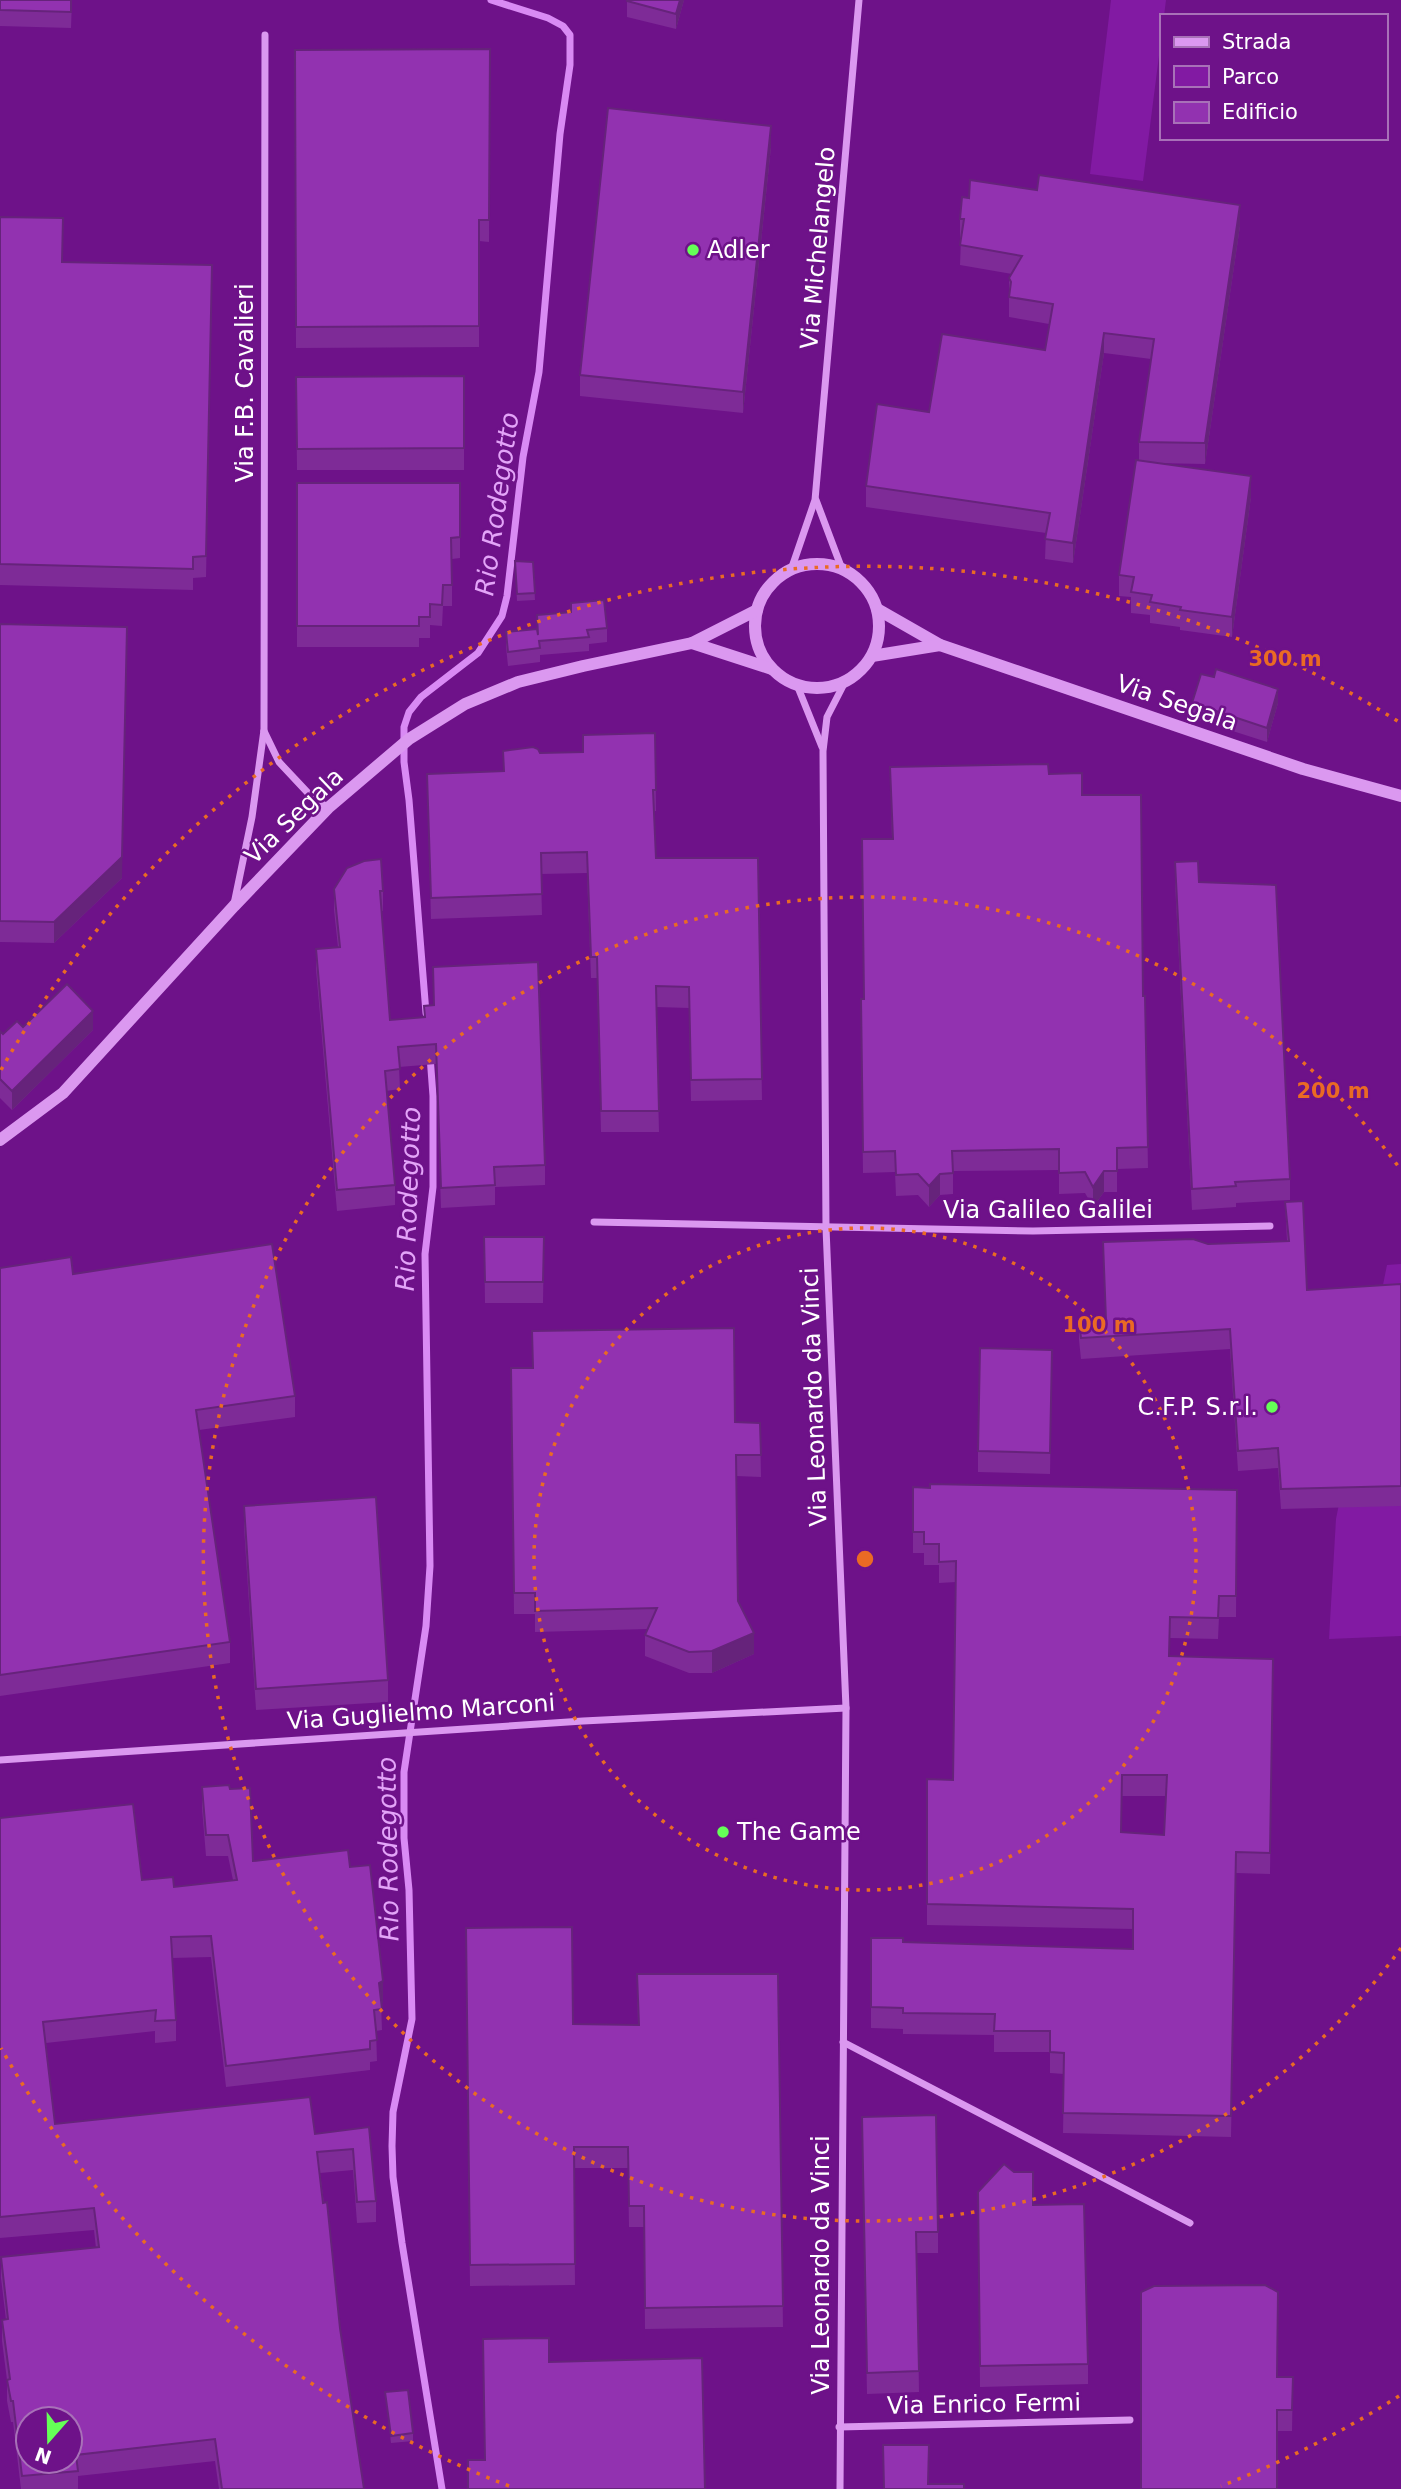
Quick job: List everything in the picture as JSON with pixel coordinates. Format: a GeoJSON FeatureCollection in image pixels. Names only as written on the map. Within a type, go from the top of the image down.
{"type":"FeatureCollection","features":[{"type":"Feature","properties":{"kind":"street","name":"Via Michelangelo"},"geometry":{"type":"LineString","coordinates":[[791,570],[815,499],[859,0]]}},
{"type":"Feature","properties":{"kind":"street","name":"Via F.B. Cavalieri"},"geometry":{"type":"LineString","coordinates":[[233,906],[252,817],[264,730],[265,36]]}},
{"type":"Feature","properties":{"kind":"street","name":"Via Michelangelo"},"geometry":{"type":"LineString","coordinates":[[815,499],[842,569]]}},
{"type":"Feature","properties":{"kind":"street"},"geometry":{"type":"LineString","coordinates":[[772,669],[760,651],[755,631],[757,610],[764,594],[776,580],[791,570],[807,565],[842,569]]}},
{"type":"Feature","properties":{"kind":"street","name":"Via Segala"},"geometry":{"type":"LineString","coordinates":[[842,569],[857,579],[869,592],[877,609],[940,645],[1303,769],[1401,796]]}},
{"type":"Feature","properties":{"kind":"street"},"geometry":{"type":"LineString","coordinates":[[797,685],[829,687],[856,675],[872,656],[878,640],[877,609]]}},
{"type":"Feature","properties":{"kind":"street","name":"Via Segala"},"geometry":{"type":"LineString","coordinates":[[0,1140],[63,1093],[233,906],[328,808],[409,739],[465,704],[518,682],[692,643],[757,610]]}},
{"type":"Feature","properties":{"kind":"street","name":"Via Segala"},"geometry":{"type":"LineString","coordinates":[[692,643],[772,669],[797,685]]}},
{"type":"Feature","properties":{"kind":"street","name":"Via Segala"},"geometry":{"type":"LineString","coordinates":[[872,656],[940,645]]}},
{"type":"Feature","properties":{"kind":"street","name":"Via Leonardo da Vinci"},"geometry":{"type":"LineString","coordinates":[[840,2489],[846,1708],[826,1228],[823,751],[827,717],[845,682]]}},
{"type":"Feature","properties":{"kind":"street","name":"Via Leonardo da Vinci"},"geometry":{"type":"LineString","coordinates":[[797,685],[823,751]]}},
{"type":"Feature","properties":{"kind":"street","name":"Via F.B. Cavalieri"},"geometry":{"type":"LineString","coordinates":[[264,730],[279,762],[308,793],[328,808]]}},
{"type":"Feature","properties":{"kind":"street","name":"Via Galileo Galilei"},"geometry":{"type":"LineString","coordinates":[[594,1222],[1033,1231],[1270,1226]]}},
{"type":"Feature","properties":{"kind":"street","name":"Via Guglielmo Marconi"},"geometry":{"type":"LineString","coordinates":[[0,1760],[583,1721],[846,1708]]}},
{"type":"Feature","properties":{"kind":"street"},"geometry":{"type":"LineString","coordinates":[[843,2042],[1190,2223]]}},
{"type":"Feature","properties":{"kind":"street","name":"Via Enrico Fermi"},"geometry":{"type":"LineString","coordinates":[[839,2427],[1130,2420]]}},
{"type":"Feature","properties":{"kind":"green space"},"geometry":{"type":"Polygon","coordinates":[[[1111,0],[1166,0],[1164,14],[1160,14],[1160,48],[1143,181],[1090,174],[1111,0]]]}},
{"type":"Feature","properties":{"kind":"green space"},"geometry":{"type":"Polygon","coordinates":[[[1401,1264],[1401,1636],[1329,1639],[1336,1519],[1387,1265],[1401,1264]]]}},
{"type":"Feature","properties":{"kind":"building"},"geometry":{"type":"Polygon","coordinates":[[[0,0],[71,0],[71,12],[0,10],[0,0]]]}},
{"type":"Feature","properties":{"kind":"building"},"geometry":{"type":"Polygon","coordinates":[[[627,0],[680,0],[676,14],[627,0]]]}},
{"type":"Feature","properties":{"kind":"building"},"geometry":{"type":"Polygon","coordinates":[[[490,49],[489,220],[479,220],[479,326],[296,327],[295,50],[490,49]]]}},
{"type":"Feature","properties":{"kind":"building"},"geometry":{"type":"Polygon","coordinates":[[[608,108],[771,126],[743,392],[580,375],[608,108]]]}},
{"type":"Feature","properties":{"kind":"building"},"geometry":{"type":"Polygon","coordinates":[[[1039,175],[1240,205],[1205,443],[1139,442],[1154,339],[1104,333],[1073,543],[1045,539],[1050,513],[866,486],[877,404],[929,412],[942,334],[1045,350],[1053,304],[1009,297],[1009,278],[1022,256],[960,245],[964,219],[960,219],[962,197],[969,198],[970,180],[1037,190],[1039,175]]]}},
{"type":"Feature","properties":{"kind":"building"},"geometry":{"type":"Polygon","coordinates":[[[0,217],[63,218],[62,262],[212,265],[206,556],[193,557],[193,569],[0,564],[0,217]]]}},
{"type":"Feature","properties":{"kind":"building"},"geometry":{"type":"Polygon","coordinates":[[[464,376],[464,448],[297,449],[296,377],[464,376]]]}},
{"type":"Feature","properties":{"kind":"building"},"geometry":{"type":"Polygon","coordinates":[[[1136,460],[1251,476],[1232,617],[1180,610],[1181,607],[1150,602],[1152,595],[1131,592],[1134,577],[1119,575],[1136,460]]]}},
{"type":"Feature","properties":{"kind":"building"},"geometry":{"type":"Polygon","coordinates":[[[297,483],[460,483],[460,537],[451,538],[452,585],[443,585],[442,605],[430,604],[430,617],[419,617],[419,626],[297,626],[297,483]]]}},
{"type":"Feature","properties":{"kind":"building"},"geometry":{"type":"Polygon","coordinates":[[[515,561],[533,562],[535,593],[517,594],[515,561]]]}},
{"type":"Feature","properties":{"kind":"building"},"geometry":{"type":"Polygon","coordinates":[[[604,600],[607,628],[587,630],[589,637],[539,641],[540,648],[508,652],[506,632],[537,629],[538,635],[537,615],[571,612],[571,603],[604,600]]]}},
{"type":"Feature","properties":{"kind":"building"},"geometry":{"type":"Polygon","coordinates":[[[0,624],[127,627],[122,857],[54,922],[0,921],[0,624]]]}},
{"type":"Feature","properties":{"kind":"building"},"geometry":{"type":"Polygon","coordinates":[[[1216,669],[1278,689],[1267,728],[1192,703],[1201,674],[1214,677],[1216,669]]]}},
{"type":"Feature","properties":{"kind":"building"},"geometry":{"type":"Polygon","coordinates":[[[655,733],[656,790],[653,790],[656,858],[758,858],[762,1079],[691,1080],[689,987],[656,986],[659,1111],[601,1111],[597,957],[591,957],[587,852],[541,853],[542,894],[431,898],[427,774],[504,771],[503,751],[533,747],[540,753],[583,752],[583,735],[655,733]]]}},
{"type":"Feature","properties":{"kind":"building"},"geometry":{"type":"Polygon","coordinates":[[[1048,764],[1049,774],[1082,773],[1082,795],[1141,795],[1148,1147],[1117,1148],[1117,1171],[1104,1171],[1093,1187],[1085,1172],[1059,1173],[1059,1149],[952,1151],[953,1173],[940,1174],[929,1186],[918,1174],[896,1175],[895,1151],[863,1152],[862,839],[893,839],[890,767],[1048,764]]]}},
{"type":"Feature","properties":{"kind":"building"},"geometry":{"type":"Polygon","coordinates":[[[381,859],[383,891],[380,891],[390,1020],[425,1017],[424,1006],[434,1005],[433,967],[538,962],[545,1165],[494,1167],[495,1185],[441,1188],[436,1044],[398,1047],[400,1069],[385,1071],[395,1185],[337,1190],[316,949],[340,947],[334,889],[347,868],[364,861],[381,859]]]}},
{"type":"Feature","properties":{"kind":"building"},"geometry":{"type":"Polygon","coordinates":[[[1198,861],[1199,882],[1276,885],[1290,1179],[1235,1182],[1236,1186],[1192,1189],[1175,862],[1198,861]]]}},
{"type":"Feature","properties":{"kind":"building"},"geometry":{"type":"Polygon","coordinates":[[[67,984],[93,1011],[12,1091],[0,1079],[0,1031],[3,1034],[17,1021],[23,1027],[67,984]]]}},
{"type":"Feature","properties":{"kind":"building"},"geometry":{"type":"Polygon","coordinates":[[[1303,1201],[1307,1290],[1401,1284],[1401,1486],[1281,1489],[1278,1448],[1238,1451],[1230,1329],[1081,1338],[1079,1320],[1106,1320],[1103,1242],[1193,1239],[1208,1244],[1289,1241],[1285,1202],[1303,1201]]]}},
{"type":"Feature","properties":{"kind":"building"},"geometry":{"type":"Polygon","coordinates":[[[484,1237],[544,1237],[543,1282],[485,1282],[484,1237]]]}},
{"type":"Feature","properties":{"kind":"building"},"geometry":{"type":"Polygon","coordinates":[[[272,1244],[295,1396],[196,1410],[230,1642],[0,1675],[0,1268],[71,1257],[73,1274],[272,1244]]]}},
{"type":"Feature","properties":{"kind":"building"},"geometry":{"type":"Polygon","coordinates":[[[734,1328],[735,1422],[760,1423],[761,1455],[736,1455],[738,1601],[754,1633],[712,1651],[689,1652],[645,1635],[657,1608],[535,1611],[535,1593],[514,1593],[511,1368],[533,1368],[532,1331],[734,1328]]]}},
{"type":"Feature","properties":{"kind":"building"},"geometry":{"type":"Polygon","coordinates":[[[980,1348],[1052,1350],[1050,1453],[978,1451],[980,1348]]]}},
{"type":"Feature","properties":{"kind":"building"},"geometry":{"type":"Polygon","coordinates":[[[930,1484],[1237,1490],[1236,1596],[1219,1596],[1218,1618],[1170,1617],[1169,1656],[1273,1659],[1270,1853],[1236,1852],[1231,2116],[1063,2113],[1064,2053],[1050,2052],[1050,2031],[994,2031],[995,2014],[903,2013],[903,2008],[871,2007],[871,1938],[903,1938],[903,1942],[1133,1949],[1133,1909],[927,1904],[927,1779],[953,1780],[956,1561],[939,1562],[939,1544],[924,1544],[924,1532],[913,1532],[913,1487],[930,1488],[930,1484]],[[1122,1775],[1121,1832],[1164,1835],[1167,1775],[1122,1775]]]}},
{"type":"Feature","properties":{"kind":"building"},"geometry":{"type":"Polygon","coordinates":[[[376,1497],[388,1680],[256,1689],[244,1506],[376,1497]]]}},
{"type":"Feature","properties":{"kind":"building"},"geometry":{"type":"Polygon","coordinates":[[[229,1785],[230,1789],[250,1788],[253,1861],[348,1850],[350,1867],[370,1865],[383,1981],[379,1983],[382,2009],[374,2010],[377,2040],[370,2041],[370,2049],[226,2066],[211,1936],[171,1937],[176,2020],[155,2021],[156,2010],[43,2022],[55,2124],[310,2097],[315,2134],[369,2127],[376,2201],[357,2202],[353,2149],[317,2152],[323,2203],[327,2202],[340,2328],[364,2489],[222,2489],[215,2439],[84,2454],[84,2405],[14,2405],[14,2409],[11,2401],[2,2320],[8,2319],[1,2257],[99,2247],[94,2208],[0,2217],[0,1818],[133,1804],[142,1880],[173,1877],[174,1887],[237,1880],[228,1835],[206,1835],[202,1787],[229,1785]]]}},
{"type":"Feature","properties":{"kind":"building"},"geometry":{"type":"Polygon","coordinates":[[[572,1927],[573,2024],[639,2025],[637,1974],[778,1974],[783,2306],[645,2308],[644,2206],[629,2206],[628,2147],[574,2147],[575,2264],[470,2265],[466,1928],[572,1927]]]}},
{"type":"Feature","properties":{"kind":"building"},"geometry":{"type":"Polygon","coordinates":[[[936,2115],[938,2232],[916,2232],[919,2371],[867,2373],[862,2117],[936,2115]]]}},
{"type":"Feature","properties":{"kind":"building"},"geometry":{"type":"Polygon","coordinates":[[[1004,2164],[1014,2172],[1033,2172],[1033,2205],[1084,2204],[1088,2364],[980,2366],[978,2192],[1004,2164]]]}},
{"type":"Feature","properties":{"kind":"building"},"geometry":{"type":"Polygon","coordinates":[[[1265,2285],[1278,2292],[1277,2377],[1293,2377],[1292,2410],[1277,2410],[1277,2489],[1141,2489],[1141,2292],[1154,2286],[1265,2285]]]}},
{"type":"Feature","properties":{"kind":"building"},"geometry":{"type":"Polygon","coordinates":[[[549,2338],[549,2362],[702,2358],[705,2489],[468,2489],[468,2460],[485,2460],[483,2339],[549,2338]]]}},
{"type":"Feature","properties":{"kind":"building"},"geometry":{"type":"Polygon","coordinates":[[[408,2390],[413,2433],[391,2436],[385,2392],[408,2390]]]}},
{"type":"Feature","properties":{"kind":"building"},"geometry":{"type":"Polygon","coordinates":[[[883,2445],[929,2445],[928,2484],[964,2484],[964,2489],[884,2489],[883,2445]]]}},
{"type":"Feature","properties":{"kind":"waterway","name":"Rio Rodegotto"},"geometry":{"type":"LineString","coordinates":[[426,1013],[404,762],[404,727],[409,712],[421,697],[478,653],[502,616],[507,596],[523,457],[539,372],[560,134],[570,65],[570,35],[563,26],[548,18],[491,0]]}},
{"type":"Feature","properties":{"kind":"waterway","name":"Rio Rodegotto"},"geometry":{"type":"LineString","coordinates":[[430,1056],[433,1187],[425,1254],[430,1566],[426,1626],[404,1772],[404,1838],[409,1890],[412,2019],[393,2112],[392,2146],[393,2177],[402,2243],[442,2489]]}},
{"type":"Feature","properties":{"kind":"place","name":"Adler"},"geometry":{"type":"Point","coordinates":[693,250]}},
{"type":"Feature","properties":{"kind":"place","name":"C.F.P. S.r.l."},"geometry":{"type":"Point","coordinates":[1272,1407]}},
{"type":"Feature","properties":{"kind":"place","name":"The Game"},"geometry":{"type":"Point","coordinates":[723,1832]}}]}
